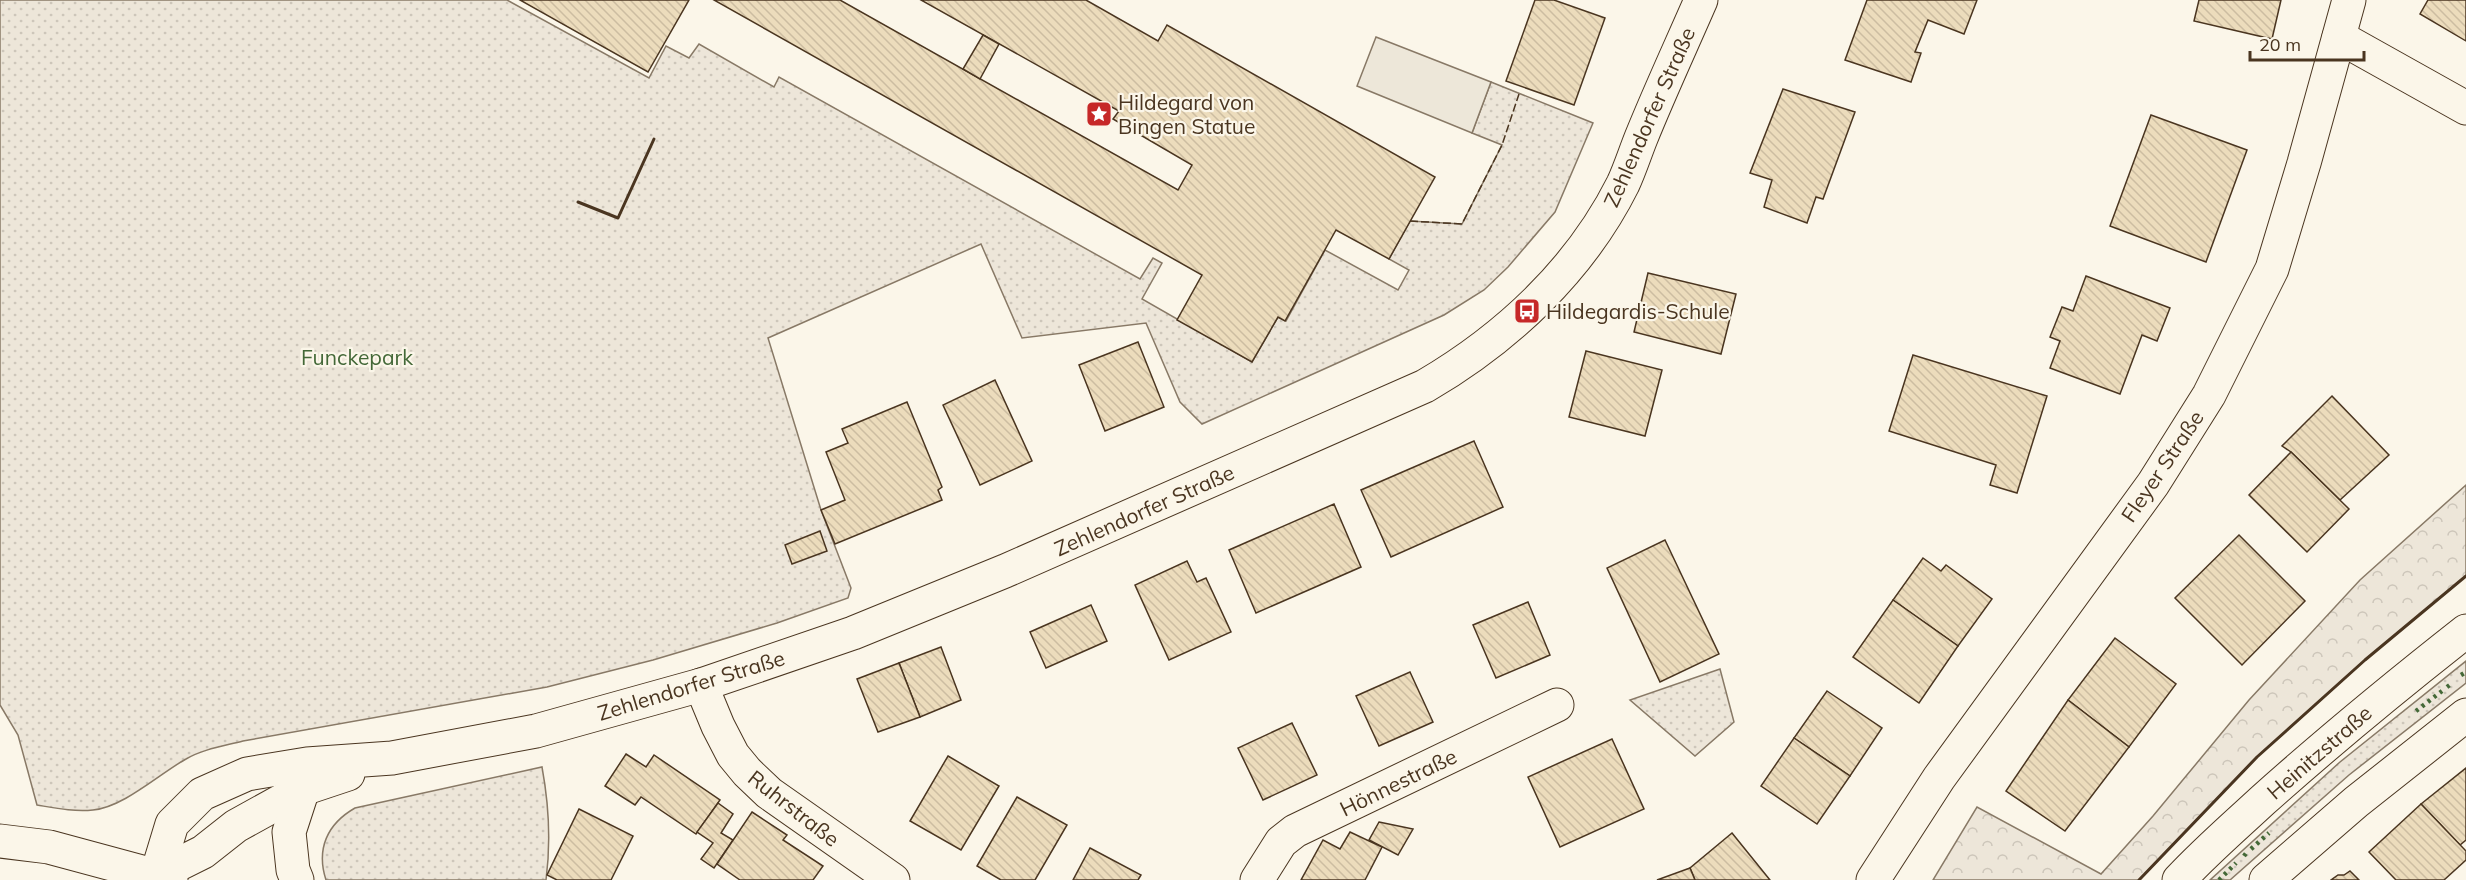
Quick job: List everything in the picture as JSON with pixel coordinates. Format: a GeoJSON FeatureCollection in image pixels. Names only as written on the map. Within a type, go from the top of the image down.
{"type":"FeatureCollection","features":[{"type":"Feature","properties":{"kind":"street","name":"Zehlendorfer Straße"},"geometry":{"type":"LineString","coordinates":[[161,878],[172,824],[202,794],[248,774],[307,764],[392,759],[537,731],[701,685],[853,633],[1005,571],[1425,386],[1459,366],[1495,338],[1550,289],[1597,228],[1623,184],[1701,0]]}},
{"type":"Feature","properties":{"kind":"street","name":"Fleyer Straße"},"geometry":{"type":"LineString","coordinates":[[1873,880],[1939,778],[2153,484],[2209,395],[2272,269],[2349,0]]}},
{"type":"Feature","properties":{"kind":"street"},"geometry":{"type":"LineString","coordinates":[[2339,37],[2466,108]]}},
{"type":"Feature","properties":{"kind":"street","name":"Heinitzstraße"},"geometry":{"type":"LineString","coordinates":[[2180,880],[2198,860],[2288,777],[2384,695],[2466,631]]}},
{"type":"Feature","properties":{"kind":"street","name":"Ruhrstraße"},"geometry":{"type":"LineString","coordinates":[[701,685],[728,746],[747,772],[769,793],[893,880]]}},
{"type":"Feature","properties":{"kind":"street","name":"Hönnestraße"},"geometry":{"type":"LineString","coordinates":[[1257,880],[1281,842],[1295,831],[1557,705]]}},
{"type":"Feature","properties":{"kind":"street"},"geometry":{"type":"LineString","coordinates":[[2266,880],[2356,802],[2466,715]]}},
{"type":"Feature","properties":{"kind":"street","name":"Zehlendorfer Straße"},"geometry":{"type":"LineString","coordinates":[[161,878],[203,852],[236,826],[303,789],[392,759]]}},
{"type":"Feature","properties":{"kind":"street"},"geometry":{"type":"LineString","coordinates":[[297,880],[293,870],[289,832],[303,789]]}},
{"type":"Feature","properties":{"kind":"street"},"geometry":{"type":"LineString","coordinates":[[0,841],[49,847],[161,878]]}},
{"type":"Feature","properties":{"kind":"green space","name":"Funckepark"},"geometry":{"type":"Polygon","coordinates":[[[0,0],[507,0],[649,78],[666,46],[689,58],[699,44],[774,87],[779,77],[1140,279],[1153,258],[1162,263],[1142,299],[1252,362],[1278,317],[1286,321],[1325,250],[1398,290],[1409,270],[1389,259],[1410,221],[1462,224],[1502,145],[1472,133],[1491,82],[1593,123],[1555,212],[1508,267],[1484,290],[1444,315],[1202,424],[1180,402],[1146,323],[1022,338],[981,244],[768,338],[821,510],[851,588],[848,598],[777,623],[653,660],[547,687],[214,748],[186,759],[117,803],[93,810],[72,810],[37,805],[18,735],[0,705],[0,0]]]}},
{"type":"Feature","properties":{"kind":"green space"},"geometry":{"type":"Polygon","coordinates":[[[2466,485],[2466,576],[2365,660],[2257,757],[2139,880],[1933,880],[1977,807],[2101,874],[2153,816],[2249,700],[2360,580],[2466,485]]]}},
{"type":"Feature","properties":{"kind":"green space"},"geometry":{"type":"Polygon","coordinates":[[[2466,661],[2466,683],[2349,775],[2230,880],[2210,880],[2340,762],[2466,661]]]}},
{"type":"Feature","properties":{"kind":"green space"},"geometry":{"type":"Polygon","coordinates":[[[1720,669],[1734,722],[1695,756],[1630,700],[1720,669]]]}},
{"type":"Feature","properties":{"kind":"green space"},"geometry":{"type":"Polygon","coordinates":[[[542,767],[548,824],[546,880],[326,880],[322,858],[326,838],[337,822],[355,808],[542,767]]]}},
{"type":"Feature","properties":{"kind":"shaded area"},"geometry":{"type":"Polygon","coordinates":[[[1376,37],[1491,82],[1472,133],[1357,86],[1376,37]]]}},
{"type":"Feature","properties":{"kind":"building"},"geometry":{"type":"Polygon","coordinates":[[[520,0],[689,0],[648,72],[520,0]]]}},
{"type":"Feature","properties":{"kind":"building"},"geometry":{"type":"Polygon","coordinates":[[[714,0],[840,0],[1178,190],[1192,165],[1113,119],[1119,111],[921,0],[1086,0],[1158,41],[1167,25],[1435,177],[1389,259],[1336,230],[1285,321],[1278,317],[1252,362],[1177,320],[1202,275],[714,0]]]}},
{"type":"Feature","properties":{"kind":"building"},"geometry":{"type":"Polygon","coordinates":[[[1535,0],[1554,0],[1605,18],[1574,105],[1506,81],[1535,0]]]}},
{"type":"Feature","properties":{"kind":"building"},"geometry":{"type":"Polygon","coordinates":[[[1867,0],[1977,0],[1964,34],[1928,20],[1915,52],[1921,53],[1911,82],[1845,60],[1867,0]]]}},
{"type":"Feature","properties":{"kind":"building"},"geometry":{"type":"Polygon","coordinates":[[[2199,0],[2281,0],[2272,39],[2194,21],[2199,0]]]}},
{"type":"Feature","properties":{"kind":"building"},"geometry":{"type":"Polygon","coordinates":[[[2428,0],[2466,0],[2466,41],[2420,14],[2428,0]]]}},
{"type":"Feature","properties":{"kind":"building"},"geometry":{"type":"Polygon","coordinates":[[[983,35],[999,44],[980,79],[963,69],[983,35]]]}},
{"type":"Feature","properties":{"kind":"building"},"geometry":{"type":"Polygon","coordinates":[[[1783,89],[1855,112],[1823,199],[1816,197],[1807,223],[1764,207],[1772,180],[1750,173],[1783,89]]]}},
{"type":"Feature","properties":{"kind":"building"},"geometry":{"type":"Polygon","coordinates":[[[2151,115],[2247,150],[2206,262],[2110,226],[2151,115]]]}},
{"type":"Feature","properties":{"kind":"building"},"geometry":{"type":"Polygon","coordinates":[[[1648,273],[1736,294],[1721,354],[1634,332],[1648,273]]]}},
{"type":"Feature","properties":{"kind":"building"},"geometry":{"type":"Polygon","coordinates":[[[2086,276],[2170,308],[2157,341],[2142,335],[2120,394],[2050,368],[2060,341],[2050,337],[2062,307],[2073,311],[2086,276]]]}},
{"type":"Feature","properties":{"kind":"building"},"geometry":{"type":"Polygon","coordinates":[[[1138,342],[1164,407],[1105,431],[1079,365],[1138,342]]]}},
{"type":"Feature","properties":{"kind":"building"},"geometry":{"type":"Polygon","coordinates":[[[1586,351],[1662,370],[1645,436],[1569,417],[1586,351]]]}},
{"type":"Feature","properties":{"kind":"building"},"geometry":{"type":"Polygon","coordinates":[[[1913,355],[2047,396],[2017,493],[1990,485],[1996,465],[1889,431],[1913,355]]]}},
{"type":"Feature","properties":{"kind":"building"},"geometry":{"type":"Polygon","coordinates":[[[995,380],[1032,461],[980,485],[943,405],[995,380]]]}},
{"type":"Feature","properties":{"kind":"building"},"geometry":{"type":"Polygon","coordinates":[[[2332,396],[2389,455],[2340,500],[2282,446],[2332,396]]]}},
{"type":"Feature","properties":{"kind":"building"},"geometry":{"type":"Polygon","coordinates":[[[907,402],[942,487],[938,490],[942,500],[835,544],[821,510],[845,500],[826,452],[848,443],[842,429],[907,402]]]}},
{"type":"Feature","properties":{"kind":"building"},"geometry":{"type":"Polygon","coordinates":[[[1474,441],[1503,507],[1391,557],[1361,490],[1474,441]]]}},
{"type":"Feature","properties":{"kind":"building"},"geometry":{"type":"Polygon","coordinates":[[[2291,452],[2349,509],[2307,552],[2249,495],[2291,452]]]}},
{"type":"Feature","properties":{"kind":"building"},"geometry":{"type":"Polygon","coordinates":[[[1334,504],[1361,567],[1256,613],[1229,550],[1334,504]]]}},
{"type":"Feature","properties":{"kind":"building"},"geometry":{"type":"Polygon","coordinates":[[[820,531],[827,551],[792,564],[785,545],[820,531]]]}},
{"type":"Feature","properties":{"kind":"building"},"geometry":{"type":"Polygon","coordinates":[[[2239,535],[2305,601],[2242,665],[2175,598],[2239,535]]]}},
{"type":"Feature","properties":{"kind":"building"},"geometry":{"type":"Polygon","coordinates":[[[1665,540],[1719,654],[1660,682],[1607,568],[1665,540]]]}},
{"type":"Feature","properties":{"kind":"building"},"geometry":{"type":"Polygon","coordinates":[[[1923,558],[1941,571],[1946,565],[1992,599],[1958,646],[1893,600],[1923,558]]]}},
{"type":"Feature","properties":{"kind":"building"},"geometry":{"type":"Polygon","coordinates":[[[1187,561],[1197,582],[1206,578],[1231,632],[1169,660],[1135,585],[1187,561]]]}},
{"type":"Feature","properties":{"kind":"building"},"geometry":{"type":"Polygon","coordinates":[[[1893,600],[1958,646],[1919,703],[1853,657],[1893,600]]]}},
{"type":"Feature","properties":{"kind":"building"},"geometry":{"type":"Polygon","coordinates":[[[1528,602],[1550,655],[1496,678],[1473,625],[1528,602]]]}},
{"type":"Feature","properties":{"kind":"building"},"geometry":{"type":"Polygon","coordinates":[[[1091,605],[1107,641],[1046,668],[1030,632],[1091,605]]]}},
{"type":"Feature","properties":{"kind":"building"},"geometry":{"type":"Polygon","coordinates":[[[2115,638],[2176,684],[2129,747],[2068,700],[2115,638]]]}},
{"type":"Feature","properties":{"kind":"building"},"geometry":{"type":"Polygon","coordinates":[[[941,647],[961,700],[920,717],[899,663],[941,647]]]}},
{"type":"Feature","properties":{"kind":"building"},"geometry":{"type":"Polygon","coordinates":[[[899,663],[920,717],[878,732],[857,679],[899,663]]]}},
{"type":"Feature","properties":{"kind":"building"},"geometry":{"type":"Polygon","coordinates":[[[1410,672],[1433,722],[1379,746],[1356,696],[1410,672]]]}},
{"type":"Feature","properties":{"kind":"building"},"geometry":{"type":"Polygon","coordinates":[[[1827,691],[1882,728],[1850,776],[1794,738],[1827,691]]]}},
{"type":"Feature","properties":{"kind":"building"},"geometry":{"type":"Polygon","coordinates":[[[2068,700],[2129,747],[2065,831],[2006,791],[2068,700]]]}},
{"type":"Feature","properties":{"kind":"building"},"geometry":{"type":"Polygon","coordinates":[[[1292,723],[1317,775],[1263,800],[1238,748],[1292,723]]]}},
{"type":"Feature","properties":{"kind":"building"},"geometry":{"type":"Polygon","coordinates":[[[1794,738],[1850,776],[1817,824],[1761,786],[1794,738]]]}},
{"type":"Feature","properties":{"kind":"building"},"geometry":{"type":"Polygon","coordinates":[[[1612,739],[1644,809],[1560,847],[1528,777],[1612,739]]]}},
{"type":"Feature","properties":{"kind":"building"},"geometry":{"type":"Polygon","coordinates":[[[626,754],[646,767],[654,755],[720,800],[696,834],[641,797],[635,805],[605,786],[626,754]]]}},
{"type":"Feature","properties":{"kind":"building"},"geometry":{"type":"Polygon","coordinates":[[[948,756],[999,786],[961,850],[910,821],[948,756]]]}},
{"type":"Feature","properties":{"kind":"building"},"geometry":{"type":"Polygon","coordinates":[[[2466,768],[2466,840],[2460,845],[2421,804],[2466,768]]]}},
{"type":"Feature","properties":{"kind":"building"},"geometry":{"type":"Polygon","coordinates":[[[1017,797],[1067,825],[1035,880],[1001,880],[977,866],[1017,797]]]}},
{"type":"Feature","properties":{"kind":"building"},"geometry":{"type":"Polygon","coordinates":[[[718,803],[733,814],[721,833],[733,840],[714,868],[701,859],[713,843],[697,832],[718,803]]]}},
{"type":"Feature","properties":{"kind":"building"},"geometry":{"type":"Polygon","coordinates":[[[2421,804],[2466,851],[2466,860],[2444,880],[2396,880],[2369,852],[2421,804]]]}},
{"type":"Feature","properties":{"kind":"building"},"geometry":{"type":"Polygon","coordinates":[[[579,809],[633,836],[611,880],[557,880],[547,875],[579,809]]]}},
{"type":"Feature","properties":{"kind":"building"},"geometry":{"type":"Polygon","coordinates":[[[752,812],[787,835],[783,840],[823,866],[813,880],[740,880],[717,864],[752,812]]]}},
{"type":"Feature","properties":{"kind":"building"},"geometry":{"type":"Polygon","coordinates":[[[1379,822],[1413,829],[1398,855],[1369,840],[1379,822]]]}},
{"type":"Feature","properties":{"kind":"building"},"geometry":{"type":"Polygon","coordinates":[[[1350,832],[1382,847],[1365,880],[1301,880],[1323,840],[1340,849],[1350,832]]]}},
{"type":"Feature","properties":{"kind":"building"},"geometry":{"type":"Polygon","coordinates":[[[1732,833],[1770,880],[1695,880],[1690,868],[1732,833]]]}},
{"type":"Feature","properties":{"kind":"building"},"geometry":{"type":"Polygon","coordinates":[[[1090,848],[1141,875],[1138,880],[1073,880],[1090,848]]]}},
{"type":"Feature","properties":{"kind":"building"},"geometry":{"type":"Polygon","coordinates":[[[1690,868],[1695,880],[1657,880],[1690,868]]]}},
{"type":"Feature","properties":{"kind":"building"},"geometry":{"type":"Polygon","coordinates":[[[2350,871],[2359,880],[2331,880],[2338,875],[2344,875],[2350,871]]]}},
{"type":"Feature","properties":{"kind":"hedge"},"geometry":{"type":"LineString","coordinates":[[2461,675],[2466,672]]}},
{"type":"Feature","properties":{"kind":"hedge"},"geometry":{"type":"LineString","coordinates":[[2447,687],[2451,684]]}},
{"type":"Feature","properties":{"kind":"hedge"},"geometry":{"type":"LineString","coordinates":[[2416,711],[2442,691]]}},
{"type":"Feature","properties":{"kind":"hedge"},"geometry":{"type":"LineString","coordinates":[[2251,849],[2269,833]]}},
{"type":"Feature","properties":{"kind":"hedge"},"geometry":{"type":"LineString","coordinates":[[2244,856],[2247,852]]}},
{"type":"Feature","properties":{"kind":"hedge"},"geometry":{"type":"LineString","coordinates":[[2219,880],[2236,863]]}},
{"type":"Feature","properties":{"kind":"fence"},"geometry":{"type":"LineString","coordinates":[[1410,221],[1462,224],[1502,145],[1519,94]]}},
{"type":"Feature","properties":{"kind":"wall"},"geometry":{"type":"LineString","coordinates":[[578,202],[618,218],[654,139]]}},
{"type":"Feature","properties":{"kind":"wall"},"geometry":{"type":"LineString","coordinates":[[2139,880],[2257,757],[2365,660],[2466,576]]}},
{"type":"Feature","properties":{"kind":"place","name":"Hildegard von Bingen Statue"},"geometry":{"type":"Point","coordinates":[1099,114]}},
{"type":"Feature","properties":{"kind":"place","name":"Hildegardis-Schule"},"geometry":{"type":"Point","coordinates":[1527,311]}}]}
